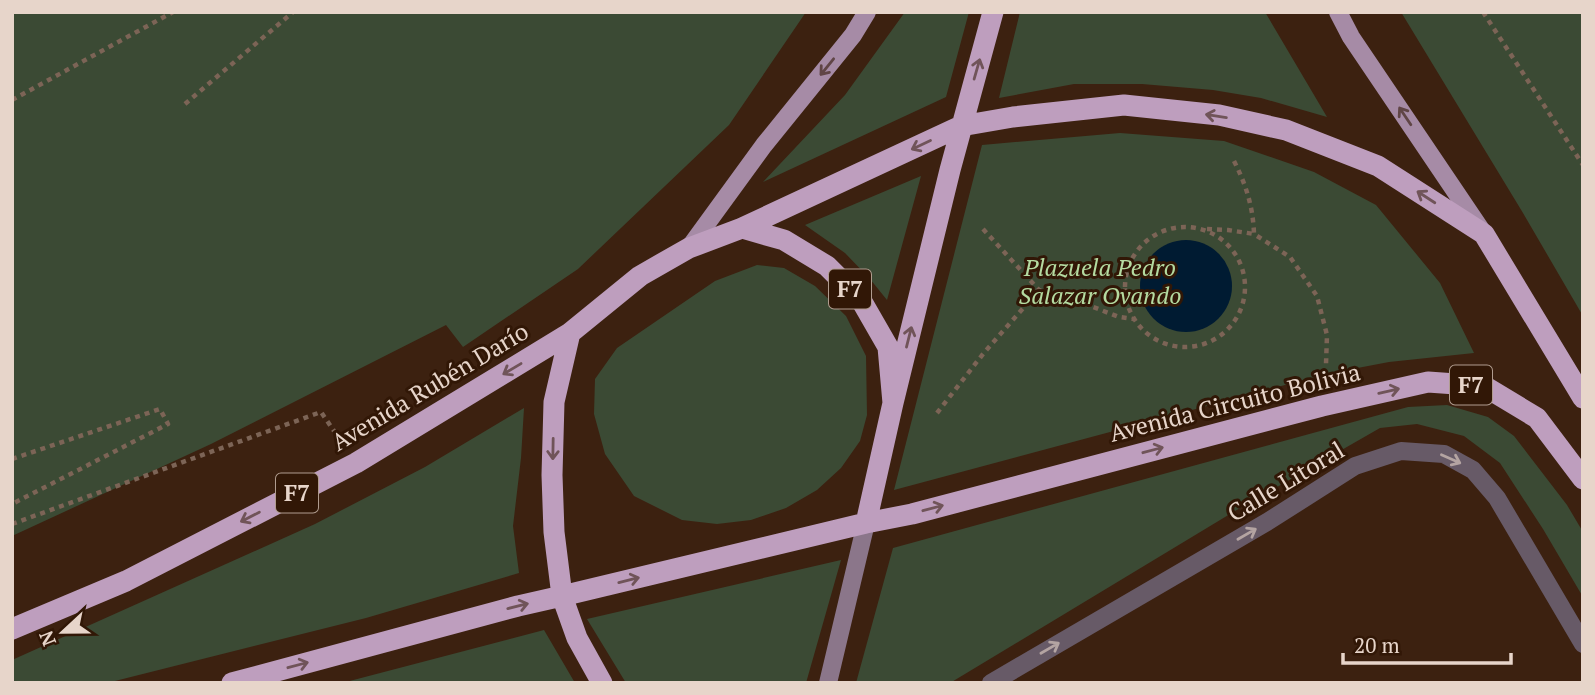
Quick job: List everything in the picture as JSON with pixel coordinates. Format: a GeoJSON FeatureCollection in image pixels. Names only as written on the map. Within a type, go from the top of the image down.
{"type":"FeatureCollection","features":[{"type":"Feature","properties":{"kind":"highway"},"geometry":{"type":"LineString","coordinates":[[893,403],[961,126],[993,12]]}},
{"type":"Feature","properties":{"kind":"highway"},"geometry":{"type":"LineString","coordinates":[[742,228],[961,126],[1013,117],[1124,105],[1219,115],[1286,130],[1378,166],[1484,234],[1583,398]]}},
{"type":"Feature","properties":{"kind":"highway","name":"F7"},"geometry":{"type":"LineString","coordinates":[[570,333],[640,276],[688,248],[742,228],[784,240],[827,266],[861,300],[888,347],[893,403],[866,523]]}},
{"type":"Feature","properties":{"kind":"highway"},"geometry":{"type":"LineString","coordinates":[[570,333],[554,402],[554,532],[562,597],[577,638],[602,683]]}},
{"type":"Feature","properties":{"kind":"highway","name":"Avenida Rubén Darío"},"geometry":{"type":"LineString","coordinates":[[12,629],[126,581],[356,463],[570,333]]}},
{"type":"Feature","properties":{"kind":"highway","name":"Avenida Circuito Bolivia"},"geometry":{"type":"LineString","coordinates":[[562,597],[912,514],[1322,406],[1428,382],[1484,386],[1537,418],[1583,479]]}},
{"type":"Feature","properties":{"kind":"highway"},"geometry":{"type":"LineString","coordinates":[[232,683],[518,606],[562,597]]}},
{"type":"Feature","properties":{"kind":"main road"},"geometry":{"type":"LineString","coordinates":[[688,248],[764,145],[853,34],[867,12]]}},
{"type":"Feature","properties":{"kind":"main road"},"geometry":{"type":"LineString","coordinates":[[1338,12],[1351,37],[1484,234]]}},
{"type":"Feature","properties":{"kind":"main road","name":"F7"},"geometry":{"type":"LineString","coordinates":[[828,683],[866,523]]}},
{"type":"Feature","properties":{"kind":"street","name":"Calle Litoral"},"geometry":{"type":"LineString","coordinates":[[991,683],[1267,522],[1355,466],[1401,450],[1444,454],[1473,470],[1497,498],[1583,644]]}},
{"type":"Feature","properties":{"kind":"path"},"geometry":{"type":"LineString","coordinates":[[12,100],[173,12]]}},
{"type":"Feature","properties":{"kind":"path"},"geometry":{"type":"LineString","coordinates":[[185,104],[293,12]]}},
{"type":"Feature","properties":{"kind":"path"},"geometry":{"type":"LineString","coordinates":[[1483,12],[1583,165]]}},
{"type":"Feature","properties":{"kind":"path"},"geometry":{"type":"LineString","coordinates":[[1230,152],[1246,185],[1254,214],[1254,234]]}},
{"type":"Feature","properties":{"kind":"path"},"geometry":{"type":"LineString","coordinates":[[1203,229],[1220,238],[1234,252],[1243,269],[1245,288],[1242,307],[1233,324],[1219,338],[1201,346],[1182,348],[1163,344],[1146,335],[1134,319],[1126,300],[1125,279],[1132,259],[1144,242],[1162,232],[1182,227],[1228,230],[1254,234],[1290,257],[1317,296],[1326,335],[1326,374]]}},
{"type":"Feature","properties":{"kind":"path"},"geometry":{"type":"LineString","coordinates":[[983,229],[1039,290],[1119,317],[1134,319]]}},
{"type":"Feature","properties":{"kind":"path"},"geometry":{"type":"LineString","coordinates":[[937,412],[1039,290]]}},
{"type":"Feature","properties":{"kind":"path"},"geometry":{"type":"LineString","coordinates":[[12,459],[160,409],[168,424],[12,504]]}},
{"type":"Feature","properties":{"kind":"path"},"geometry":{"type":"LineString","coordinates":[[12,524],[321,412],[356,463]]}},
{"type":"Feature","properties":{"kind":"green space"},"geometry":{"type":"Polygon","coordinates":[[[12,12],[806,12],[729,125],[578,269],[463,347],[446,325],[211,444],[12,536],[12,12]]]}},
{"type":"Feature","properties":{"kind":"green space"},"geometry":{"type":"Polygon","coordinates":[[[905,12],[969,12],[946,97],[763,182],[845,95],[905,12]]]}},
{"type":"Feature","properties":{"kind":"green space"},"geometry":{"type":"Polygon","coordinates":[[[1020,12],[1265,12],[1327,117],[1261,98],[1213,90],[1142,84],[1074,84],[999,98],[1020,12]]]}},
{"type":"Feature","properties":{"kind":"green space"},"geometry":{"type":"Polygon","coordinates":[[[1401,12],[1583,12],[1583,316],[1523,213],[1401,12]]]}},
{"type":"Feature","properties":{"kind":"green space","name":"Plazuela Pedro Salazar Ovando"},"geometry":{"type":"Polygon","coordinates":[[[1120,133],[1224,141],[1314,172],[1376,205],[1440,283],[1474,353],[1389,362],[1326,374],[894,490],[982,145],[1120,133]]]}},
{"type":"Feature","properties":{"kind":"green space"},"geometry":{"type":"Polygon","coordinates":[[[921,176],[887,300],[845,253],[805,225],[921,176]]]}},
{"type":"Feature","properties":{"kind":"green space"},"geometry":{"type":"Polygon","coordinates":[[[757,265],[784,268],[815,286],[846,316],[866,356],[867,415],[860,441],[841,468],[817,490],[786,508],[751,520],[717,524],[682,520],[634,496],[605,454],[594,414],[595,379],[617,348],[715,281],[757,265]]]}},
{"type":"Feature","properties":{"kind":"green space"},"geometry":{"type":"Polygon","coordinates":[[[1447,405],[1488,417],[1514,436],[1567,505],[1583,532],[1583,597],[1500,463],[1464,436],[1417,424],[1380,428],[1235,511],[950,683],[856,683],[893,548],[1408,407],[1447,405]]]}},
{"type":"Feature","properties":{"kind":"green space"},"geometry":{"type":"Polygon","coordinates":[[[524,408],[513,526],[519,573],[366,618],[107,683],[12,683],[12,660],[315,524],[425,467],[524,408]]]}},
{"type":"Feature","properties":{"kind":"green space"},"geometry":{"type":"Polygon","coordinates":[[[841,560],[806,683],[626,683],[587,619],[841,560]]]}},
{"type":"Feature","properties":{"kind":"green space"},"geometry":{"type":"Polygon","coordinates":[[[544,630],[575,683],[342,683],[544,630]]]}},
{"type":"Feature","properties":{"kind":"water"},"geometry":{"type":"Polygon","coordinates":[[[1186,240],[1204,243],[1219,253],[1229,268],[1232,286],[1229,304],[1219,319],[1204,329],[1186,332],[1168,329],[1153,319],[1143,304],[1140,286],[1143,268],[1153,253],[1168,243],[1186,240]]]}}]}
